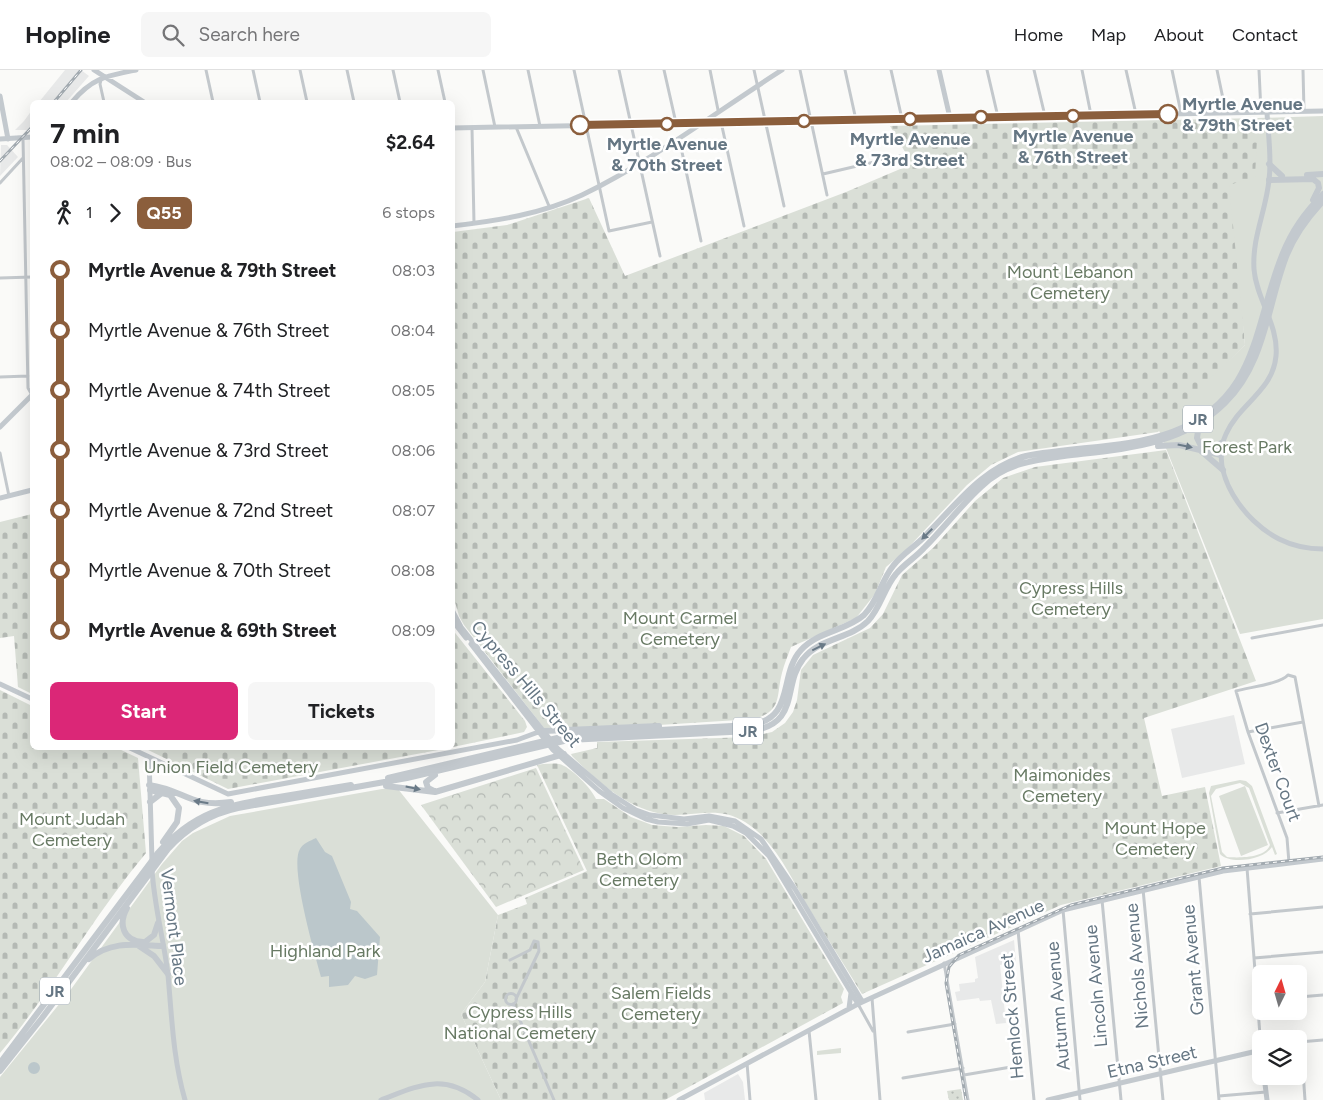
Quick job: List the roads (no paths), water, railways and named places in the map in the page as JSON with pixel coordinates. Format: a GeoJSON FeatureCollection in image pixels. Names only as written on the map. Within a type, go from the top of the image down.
{"type":"FeatureCollection","features":[{"type":"Feature","properties":{"kind":"highway"},"geometry":{"type":"LineString","coordinates":[[1269,164],[1282,176]]}},
{"type":"Feature","properties":{"kind":"highway"},"geometry":{"type":"LineString","coordinates":[[1270,179],[1282,176],[1323,174]]}},
{"type":"Feature","properties":{"kind":"highway"},"geometry":{"type":"LineString","coordinates":[[1270,179],[1309,178],[1318,183],[1318,192],[1298,223]]}},
{"type":"Feature","properties":{"kind":"highway","name":"JR"},"geometry":{"type":"LineString","coordinates":[[159,856],[182,834],[218,814],[245,807],[355,789],[574,739],[746,732],[765,727],[776,721],[786,708],[795,674],[802,660],[813,649],[853,632],[868,621],[879,606],[892,580],[981,486],[1007,469],[1037,460],[1155,443],[1194,427],[1217,411],[1232,396],[1249,372],[1270,304],[1283,253],[1298,223],[1323,194]]}},
{"type":"Feature","properties":{"kind":"highway","name":"JR"},"geometry":{"type":"LineString","coordinates":[[1270,304],[1292,244],[1305,222],[1323,200]]}},
{"type":"Feature","properties":{"kind":"highway","name":"JR"},"geometry":{"type":"LineString","coordinates":[[0,1063],[180,830],[204,815],[230,805],[394,776],[564,736],[754,725],[772,716],[784,700],[791,669],[799,652],[813,640],[853,623],[865,613],[890,571],[979,481],[1010,461],[1031,455],[1156,437],[1196,420],[1219,402],[1238,380],[1252,354],[1264,325]]}},
{"type":"Feature","properties":{"kind":"highway"},"geometry":{"type":"LineString","coordinates":[[1217,411],[1197,434],[1200,445],[1221,453]]}},
{"type":"Feature","properties":{"kind":"highway"},"geometry":{"type":"LineString","coordinates":[[1209,450],[1223,442]]}},
{"type":"Feature","properties":{"kind":"highway"},"geometry":{"type":"LineString","coordinates":[[1134,446],[1176,445],[1200,451],[1221,453]]}},
{"type":"Feature","properties":{"kind":"highway"},"geometry":{"type":"LineString","coordinates":[[1200,451],[1223,470]]}},
{"type":"Feature","properties":{"kind":"highway"},"geometry":{"type":"LineString","coordinates":[[542,734],[653,726],[698,728]]}},
{"type":"Feature","properties":{"kind":"highway"},"geometry":{"type":"LineString","coordinates":[[355,789],[395,786],[435,792],[562,755]]}},
{"type":"Feature","properties":{"kind":"highway"},"geometry":{"type":"LineString","coordinates":[[435,792],[427,786],[429,778],[460,766]]}},
{"type":"Feature","properties":{"kind":"highway"},"geometry":{"type":"LineString","coordinates":[[150,787],[203,803],[265,799]]}},
{"type":"Feature","properties":{"kind":"highway"},"geometry":{"type":"LineString","coordinates":[[150,787],[174,798],[179,814],[176,824],[159,856]]}},
{"type":"Feature","properties":{"kind":"highway"},"geometry":{"type":"LineString","coordinates":[[150,802],[164,792]]}},
{"type":"Feature","properties":{"kind":"highway","name":"JR"},"geometry":{"type":"LineString","coordinates":[[0,1071],[79,968],[135,892],[144,876]]}},
{"type":"Feature","properties":{"kind":"highway"},"geometry":{"type":"LineString","coordinates":[[135,892],[124,915],[122,925],[128,937],[162,944]]}},
{"type":"Feature","properties":{"kind":"highway"},"geometry":{"type":"LineString","coordinates":[[145,942],[154,935],[158,923]]}},
{"type":"Feature","properties":{"kind":"highway"},"geometry":{"type":"LineString","coordinates":[[79,968],[102,950],[120,945],[162,944]]}},
{"type":"Feature","properties":{"kind":"highway"},"geometry":{"type":"LineString","coordinates":[[138,945],[154,956],[168,974]]}},
{"type":"Feature","properties":{"kind":"main road"},"geometry":{"type":"LineString","coordinates":[[74,100],[98,72],[136,70]]}},
{"type":"Feature","properties":{"kind":"main road"},"geometry":{"type":"LineString","coordinates":[[455,226],[512,218],[580,196],[679,138],[718,110],[782,70]]}},
{"type":"Feature","properties":{"kind":"main road"},"geometry":{"type":"LineString","coordinates":[[940,70],[950,118]]}},
{"type":"Feature","properties":{"kind":"main road"},"geometry":{"type":"LineString","coordinates":[[98,72],[141,100]]}},
{"type":"Feature","properties":{"kind":"main road"},"geometry":{"type":"LineString","coordinates":[[0,96],[8,139]]}},
{"type":"Feature","properties":{"kind":"main road"},"geometry":{"type":"LineString","coordinates":[[455,128],[1323,111]]}},
{"type":"Feature","properties":{"kind":"main road"},"geometry":{"type":"LineString","coordinates":[[1264,112],[1270,179],[1258,225],[1254,254],[1259,296],[1276,340],[1275,362],[1263,389],[1231,424],[1223,442],[1221,453],[1223,470],[1231,489],[1244,510],[1262,528],[1289,544],[1323,549]]}},
{"type":"Feature","properties":{"kind":"main road"},"geometry":{"type":"LineString","coordinates":[[0,139],[30,137]]}},
{"type":"Feature","properties":{"kind":"main road"},"geometry":{"type":"LineString","coordinates":[[0,427],[30,397]]}},
{"type":"Feature","properties":{"kind":"main road"},"geometry":{"type":"LineString","coordinates":[[0,498],[30,491]]}},
{"type":"Feature","properties":{"kind":"main road","name":"Cypress Hills Street"},"geometry":{"type":"LineString","coordinates":[[455,617],[460,628]]}},
{"type":"Feature","properties":{"kind":"main road","name":"Cypress Hills Street"},"geometry":{"type":"LineString","coordinates":[[455,623],[471,640],[555,749],[601,787],[636,810],[666,818],[724,817],[746,826],[761,839],[772,854],[860,1003]]}},
{"type":"Feature","properties":{"kind":"main road"},"geometry":{"type":"LineString","coordinates":[[0,684],[30,698]]}},
{"type":"Feature","properties":{"kind":"main road"},"geometry":{"type":"LineString","coordinates":[[135,750],[228,794],[542,734]]}},
{"type":"Feature","properties":{"kind":"main road","name":"Cypress Hills Street"},"geometry":{"type":"LineString","coordinates":[[562,755],[599,791],[623,808],[646,819],[670,823],[709,820],[734,826],[746,833],[769,856],[851,993],[860,1003]]}},
{"type":"Feature","properties":{"kind":"main road","name":"Vermont Place"},"geometry":{"type":"LineString","coordinates":[[149,756],[152,878],[168,974],[174,1048],[185,1100]]}},
{"type":"Feature","properties":{"kind":"main road","name":"Jamaica Avenue"},"geometry":{"type":"LineString","coordinates":[[679,1100],[849,1008],[1063,910],[1199,876],[1323,859]]}},
{"type":"Feature","properties":{"kind":"main road"},"geometry":{"type":"LineString","coordinates":[[849,1008],[851,993]]}},
{"type":"Feature","properties":{"kind":"main road","name":"Etna Street"},"geometry":{"type":"LineString","coordinates":[[1048,1100],[1252,1052]]}},
{"type":"Feature","properties":{"kind":"main road"},"geometry":{"type":"LineString","coordinates":[[381,1100],[421,1084],[434,1082],[452,1084],[468,1091],[478,1100]]}},
{"type":"Feature","properties":{"kind":"main road"},"geometry":{"type":"LineString","coordinates":[[1265,1085],[1267,1100]]}},
{"type":"Feature","properties":{"kind":"street"},"geometry":{"type":"LineString","coordinates":[[206,70],[213,100]]}},
{"type":"Feature","properties":{"kind":"street"},"geometry":{"type":"LineString","coordinates":[[253,70],[260,100]]}},
{"type":"Feature","properties":{"kind":"street"},"geometry":{"type":"LineString","coordinates":[[300,70],[307,100]]}},
{"type":"Feature","properties":{"kind":"street"},"geometry":{"type":"LineString","coordinates":[[347,70],[354,100]]}},
{"type":"Feature","properties":{"kind":"street"},"geometry":{"type":"LineString","coordinates":[[392,70],[400,100]]}},
{"type":"Feature","properties":{"kind":"street"},"geometry":{"type":"LineString","coordinates":[[438,70],[445,100]]}},
{"type":"Feature","properties":{"kind":"street"},"geometry":{"type":"LineString","coordinates":[[483,70],[496,127]]}},
{"type":"Feature","properties":{"kind":"street"},"geometry":{"type":"LineString","coordinates":[[528,70],[540,126]]}},
{"type":"Feature","properties":{"kind":"street"},"geometry":{"type":"LineString","coordinates":[[574,70],[609,231],[652,222]]}},
{"type":"Feature","properties":{"kind":"street"},"geometry":{"type":"LineString","coordinates":[[619,70],[660,256]]}},
{"type":"Feature","properties":{"kind":"street"},"geometry":{"type":"LineString","coordinates":[[664,70],[676,123]]}},
{"type":"Feature","properties":{"kind":"street"},"geometry":{"type":"LineString","coordinates":[[710,70],[718,110]]}},
{"type":"Feature","properties":{"kind":"street"},"geometry":{"type":"LineString","coordinates":[[754,70],[784,206]]}},
{"type":"Feature","properties":{"kind":"street"},"geometry":{"type":"LineString","coordinates":[[800,70],[827,195]]}},
{"type":"Feature","properties":{"kind":"street"},"geometry":{"type":"LineString","coordinates":[[845,70],[856,120]]}},
{"type":"Feature","properties":{"kind":"street"},"geometry":{"type":"LineString","coordinates":[[892,70],[902,119]]}},
{"type":"Feature","properties":{"kind":"street"},"geometry":{"type":"LineString","coordinates":[[987,70],[998,117]]}},
{"type":"Feature","properties":{"kind":"street"},"geometry":{"type":"LineString","coordinates":[[1034,70],[1045,116]]}},
{"type":"Feature","properties":{"kind":"street"},"geometry":{"type":"LineString","coordinates":[[1082,70],[1091,115]]}},
{"type":"Feature","properties":{"kind":"street"},"geometry":{"type":"LineString","coordinates":[[1126,70],[1136,114]]}},
{"type":"Feature","properties":{"kind":"street"},"geometry":{"type":"LineString","coordinates":[[1172,70],[1181,113]]}},
{"type":"Feature","properties":{"kind":"street"},"geometry":{"type":"LineString","coordinates":[[1217,70],[1226,112]]}},
{"type":"Feature","properties":{"kind":"street"},"geometry":{"type":"LineString","coordinates":[[1259,70],[1264,112]]}},
{"type":"Feature","properties":{"kind":"street"},"geometry":{"type":"LineString","coordinates":[[1304,70],[1304,111]]}},
{"type":"Feature","properties":{"kind":"street"},"geometry":{"type":"LineString","coordinates":[[98,72],[104,100]]}},
{"type":"Feature","properties":{"kind":"street"},"geometry":{"type":"LineString","coordinates":[[721,122],[744,226]]}},
{"type":"Feature","properties":{"kind":"street"},"geometry":{"type":"LineString","coordinates":[[516,127],[549,206]]}},
{"type":"Feature","properties":{"kind":"street"},"geometry":{"type":"LineString","coordinates":[[472,128],[474,224]]}},
{"type":"Feature","properties":{"kind":"street"},"geometry":{"type":"LineString","coordinates":[[23,138],[28,388],[30,392]]}},
{"type":"Feature","properties":{"kind":"street"},"geometry":{"type":"LineString","coordinates":[[679,138],[702,241]]}},
{"type":"Feature","properties":{"kind":"street"},"geometry":{"type":"LineString","coordinates":[[822,174],[900,156]]}},
{"type":"Feature","properties":{"kind":"street"},"geometry":{"type":"LineString","coordinates":[[0,183],[23,158]]}},
{"type":"Feature","properties":{"kind":"street"},"geometry":{"type":"LineString","coordinates":[[0,278],[30,277]]}},
{"type":"Feature","properties":{"kind":"street"},"geometry":{"type":"LineString","coordinates":[[0,377],[28,376]]}},
{"type":"Feature","properties":{"kind":"street"},"geometry":{"type":"LineString","coordinates":[[0,453],[9,496]]}},
{"type":"Feature","properties":{"kind":"street"},"geometry":{"type":"LineString","coordinates":[[1252,638],[1323,625]]}},
{"type":"Feature","properties":{"kind":"street","name":"Dexter Court"},"geometry":{"type":"LineString","coordinates":[[1289,863],[1287,838],[1248,732],[1236,692],[1254,685],[1284,680],[1288,675],[1294,677],[1303,722]]}},
{"type":"Feature","properties":{"kind":"street"},"geometry":{"type":"LineString","coordinates":[[1248,732],[1303,722],[1321,806],[1277,813]]}},
{"type":"Feature","properties":{"kind":"street"},"geometry":{"type":"LineString","coordinates":[[1247,868],[1255,965]]}},
{"type":"Feature","properties":{"kind":"street","name":"Grant Avenue"},"geometry":{"type":"LineString","coordinates":[[1199,876],[1219,1098]]}},
{"type":"Feature","properties":{"kind":"street","name":"Nichols Avenue"},"geometry":{"type":"LineString","coordinates":[[1143,889],[1163,1100]]}},
{"type":"Feature","properties":{"kind":"street","name":"Lincoln Avenue"},"geometry":{"type":"LineString","coordinates":[[1102,899],[1121,1100]]}},
{"type":"Feature","properties":{"kind":"street"},"geometry":{"type":"LineString","coordinates":[[1250,914],[1323,908]]}},
{"type":"Feature","properties":{"kind":"street","name":"Autumn Avenue"},"geometry":{"type":"LineString","coordinates":[[1063,910],[1080,1100]]}},
{"type":"Feature","properties":{"kind":"street","name":"Hemlock Street"},"geometry":{"type":"LineString","coordinates":[[1018,929],[1034,1100]]}},
{"type":"Feature","properties":{"kind":"street"},"geometry":{"type":"LineString","coordinates":[[510,960],[530,950],[534,941],[538,942],[539,950],[513,1004]]}},
{"type":"Feature","properties":{"kind":"street"},"geometry":{"type":"LineString","coordinates":[[1254,958],[1323,952]]}},
{"type":"Feature","properties":{"kind":"street"},"geometry":{"type":"LineString","coordinates":[[944,963],[968,1100]]}},
{"type":"Feature","properties":{"kind":"street"},"geometry":{"type":"LineString","coordinates":[[513,1004],[506,1003],[506,997],[511,994],[516,999]]}},
{"type":"Feature","properties":{"kind":"street"},"geometry":{"type":"LineString","coordinates":[[1308,996],[1323,995]]}},
{"type":"Feature","properties":{"kind":"street"},"geometry":{"type":"LineString","coordinates":[[872,997],[873,1032],[880,1100]]}},
{"type":"Feature","properties":{"kind":"street"},"geometry":{"type":"LineString","coordinates":[[860,1003],[873,1032]]}},
{"type":"Feature","properties":{"kind":"street"},"geometry":{"type":"LineString","coordinates":[[513,1004],[554,1100]]}},
{"type":"Feature","properties":{"kind":"street"},"geometry":{"type":"LineString","coordinates":[[908,1032],[955,1024]]}},
{"type":"Feature","properties":{"kind":"street"},"geometry":{"type":"LineString","coordinates":[[809,1030],[816,1100]]}},
{"type":"Feature","properties":{"kind":"street"},"geometry":{"type":"LineString","coordinates":[[1307,1041],[1323,1040]]}},
{"type":"Feature","properties":{"kind":"street"},"geometry":{"type":"LineString","coordinates":[[747,1063],[750,1100]]}},
{"type":"Feature","properties":{"kind":"street"},"geometry":{"type":"LineString","coordinates":[[964,1075],[1011,1067]]}},
{"type":"Feature","properties":{"kind":"street"},"geometry":{"type":"LineString","coordinates":[[903,1078],[963,1068]]}},
{"type":"Feature","properties":{"kind":"street"},"geometry":{"type":"LineString","coordinates":[[1304,1085],[1306,1100]]}},
{"type":"Feature","properties":{"kind":"street"},"geometry":{"type":"LineString","coordinates":[[1219,1098],[1266,1092]]}},
{"type":"Feature","properties":{"kind":"railway"},"geometry":{"type":"LineString","coordinates":[[56,100],[81,70]]}},
{"type":"Feature","properties":{"kind":"railway"},"geometry":{"type":"LineString","coordinates":[[0,161],[30,129]]}},
{"type":"Feature","properties":{"kind":"railway"},"geometry":{"type":"LineString","coordinates":[[966,1100],[946,983],[949,967],[959,955],[1071,905],[1223,868],[1323,857]]}},
{"type":"Feature","properties":{"kind":"place","name":"Myrtle Avenue & 79th Street"},"geometry":{"type":"Point","coordinates":[1168,114]}},
{"type":"Feature","properties":{"kind":"place","name":"Myrtle Avenue & 76th Street"},"geometry":{"type":"Point","coordinates":[1073,116]}},
{"type":"Feature","properties":{"kind":"place","name":"Myrtle Avenue & 73rd Street"},"geometry":{"type":"Point","coordinates":[910,119]}},
{"type":"Feature","properties":{"kind":"place","name":"Myrtle Avenue & 70th Street"},"geometry":{"type":"Point","coordinates":[667,124]}},
{"type":"Feature","properties":{"kind":"park label","name":"Mount Lebanon Cemetery"},"geometry":{"type":"Point","coordinates":[1070,282]}},
{"type":"Feature","properties":{"kind":"park label","name":"Forest Park"},"geometry":{"type":"Point","coordinates":[1247,447]}},
{"type":"Feature","properties":{"kind":"park label","name":"Cypress Hills Cemetery"},"geometry":{"type":"Point","coordinates":[1071,598]}},
{"type":"Feature","properties":{"kind":"park label","name":"Mount Carmel Cemetery"},"geometry":{"type":"Point","coordinates":[680,628]}},
{"type":"Feature","properties":{"kind":"park label","name":"Union Field Cemetery"},"geometry":{"type":"Point","coordinates":[231,767]}},
{"type":"Feature","properties":{"kind":"park label","name":"Maimonides Cemetery"},"geometry":{"type":"Point","coordinates":[1062,785]}},
{"type":"Feature","properties":{"kind":"park label","name":"Mount Judah Cemetery"},"geometry":{"type":"Point","coordinates":[72,830]}},
{"type":"Feature","properties":{"kind":"park label","name":"Mount Hope Cemetery"},"geometry":{"type":"Point","coordinates":[1155,838]}},
{"type":"Feature","properties":{"kind":"park label","name":"Beth Olom Cemetery"},"geometry":{"type":"Point","coordinates":[639,870]}},
{"type":"Feature","properties":{"kind":"park label","name":"Highland Park"},"geometry":{"type":"Point","coordinates":[325,951]}},
{"type":"Feature","properties":{"kind":"park label","name":"Salem Fields Cemetery"},"geometry":{"type":"Point","coordinates":[661,1003]}},
{"type":"Feature","properties":{"kind":"park label","name":"Cypress Hills National Cemetery"},"geometry":{"type":"Point","coordinates":[520,1022]}}]}
